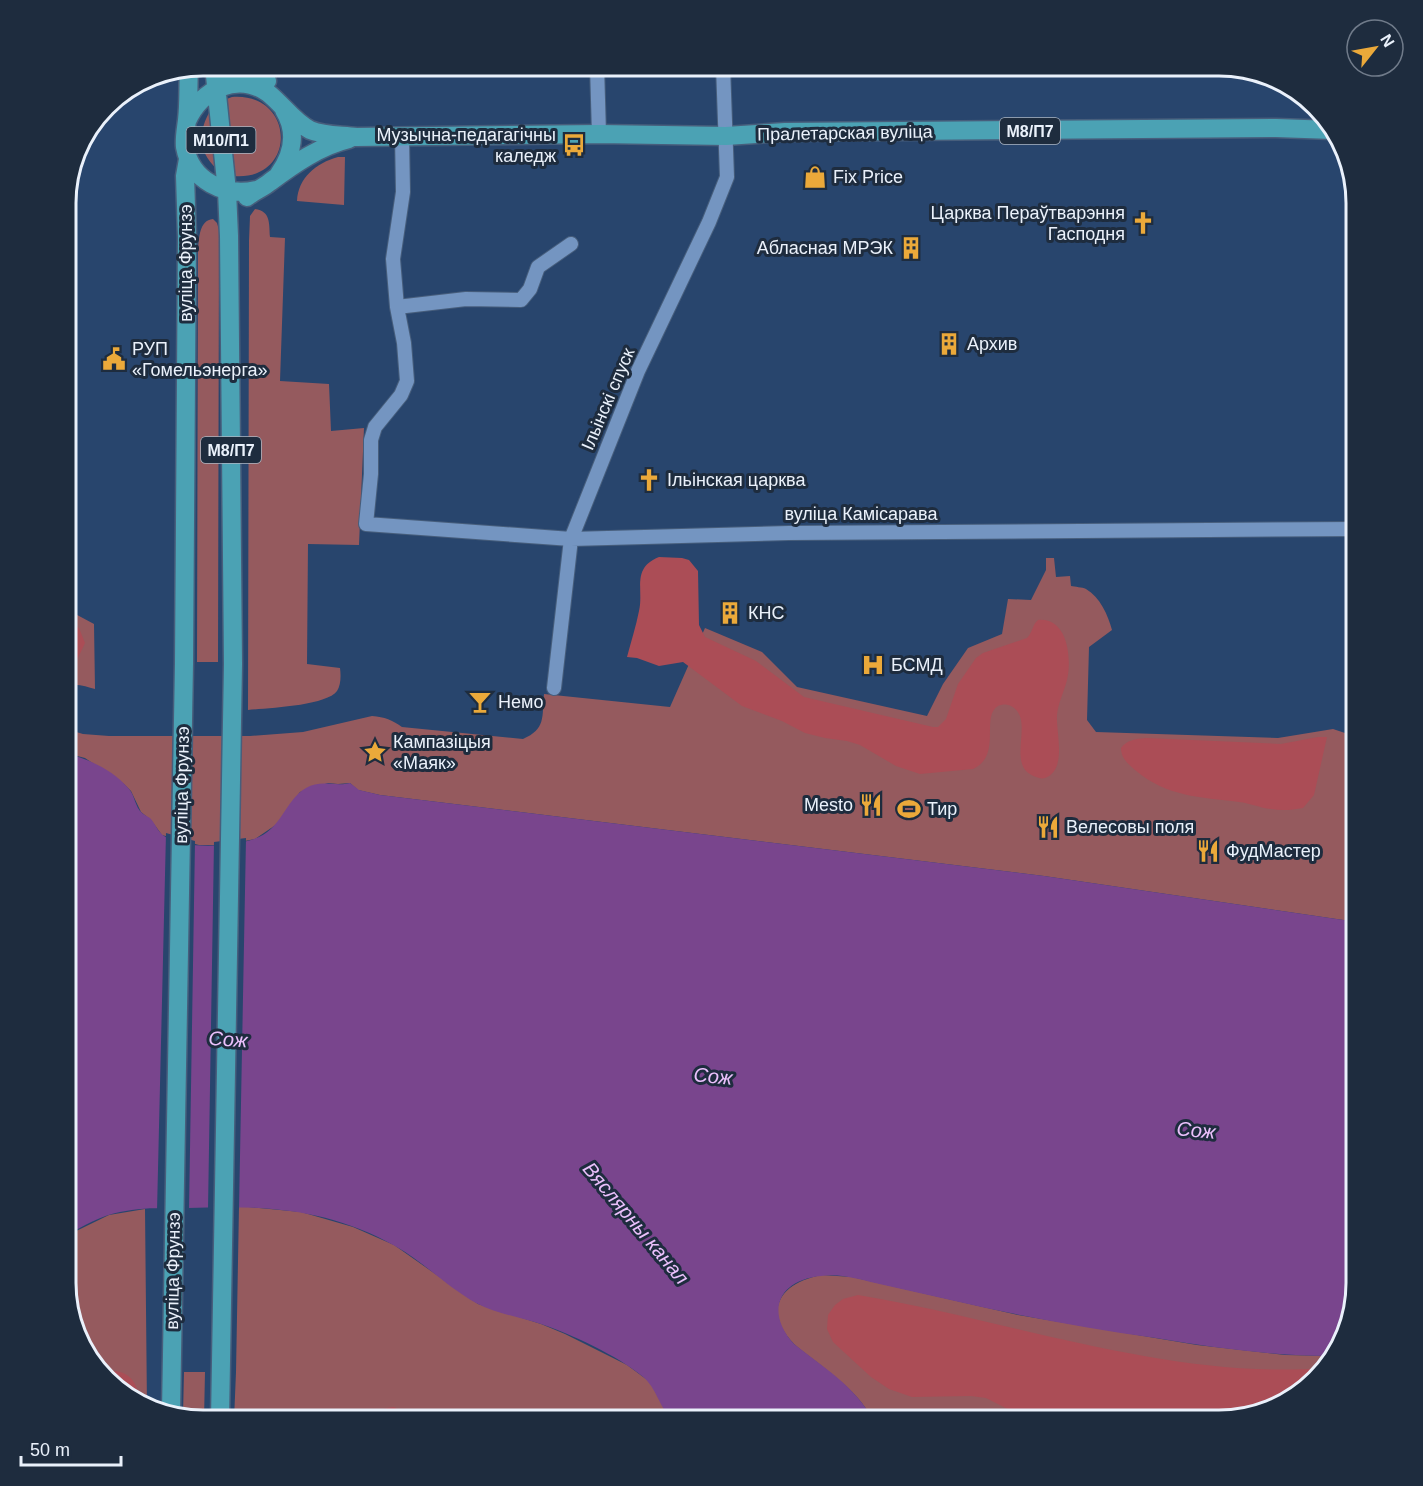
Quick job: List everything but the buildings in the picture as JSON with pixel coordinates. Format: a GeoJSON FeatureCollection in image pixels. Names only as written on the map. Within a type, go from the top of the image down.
{"type":"FeatureCollection","features":[{"type":"Feature","properties":{"kind":"main road","name":"М10/П1"},"geometry":{"type":"LineString","coordinates":[[215,77],[227,191],[229,237]]}},
{"type":"Feature","properties":{"kind":"main road"},"geometry":{"type":"LineString","coordinates":[[255,77],[278,88],[307,117],[334,134]]}},
{"type":"Feature","properties":{"kind":"main road","name":"вуліца Фрунзэ"},"geometry":{"type":"LineString","coordinates":[[171,1405],[184,663],[187,249],[185,176],[188,159],[185,134],[189,78]]}},
{"type":"Feature","properties":{"kind":"main road","name":"М8/П7"},"geometry":{"type":"LineString","coordinates":[[216,89],[228,85],[253,86],[266,92],[280,104],[288,117],[292,132],[292,148],[287,163],[277,177],[256,190],[236,210],[229,237],[233,664],[220,1410]]}},
{"type":"Feature","properties":{"kind":"main road"},"geometry":{"type":"LineString","coordinates":[[187,121],[198,102],[216,89]]}},
{"type":"Feature","properties":{"kind":"main road","name":"Пралетарская вуліца"},"geometry":{"type":"LineString","coordinates":[[280,104],[299,123],[309,129],[321,133],[357,137],[599,134],[726,136],[795,132],[1276,128],[1322,130]]}},
{"type":"Feature","properties":{"kind":"main road","name":"Пралетарская вуліца"},"geometry":{"type":"LineString","coordinates":[[277,177],[326,146],[357,137]]}},
{"type":"Feature","properties":{"kind":"main road","name":"вуліца Фрунзэ"},"geometry":{"type":"LineString","coordinates":[[188,159],[204,179],[227,191]]}},
{"type":"Feature","properties":{"kind":"main road","name":"М8/П7"},"geometry":{"type":"LineString","coordinates":[[227,191],[256,190]]}},
{"type":"Feature","properties":{"kind":"street"},"geometry":{"type":"LineString","coordinates":[[597,77],[599,134]]}},
{"type":"Feature","properties":{"kind":"street","name":"Ільінскі спуск"},"geometry":{"type":"LineString","coordinates":[[554,688],[570,539],[638,371],[723,189],[728,167],[723,77]]}},
{"type":"Feature","properties":{"kind":"street"},"geometry":{"type":"LineString","coordinates":[[402,136],[403,192],[393,259],[397,307],[466,299],[521,300],[530,289],[538,267],[571,244]]}},
{"type":"Feature","properties":{"kind":"street","name":"вуліца Камісарава"},"geometry":{"type":"LineString","coordinates":[[397,307],[404,343],[407,381],[401,396],[375,427],[371,440],[371,474],[366,524],[570,539],[789,533],[1346,529]]}},
{"type":"Feature","properties":{"kind":"shaded area"},"geometry":{"type":"Polygon","coordinates":[[[232,97],[253,99],[268,108],[278,121],[281,137],[278,152],[269,165],[254,174],[233,176],[224,100],[232,97]]]}},
{"type":"Feature","properties":{"kind":"shaded area"},"geometry":{"type":"Polygon","coordinates":[[[210,111],[217,169],[206,156],[202,142],[203,127],[210,111]]]}},
{"type":"Feature","properties":{"kind":"shaded area"},"geometry":{"type":"Polygon","coordinates":[[[345,157],[344,205],[297,201],[301,185],[310,173],[322,163],[345,157]]]}},
{"type":"Feature","properties":{"kind":"shaded area"},"geometry":{"type":"Polygon","coordinates":[[[255,209],[267,215],[270,237],[285,238],[280,381],[329,384],[331,431],[364,428],[359,545],[308,544],[307,664],[340,668],[338,689],[331,696],[309,703],[248,710],[249,241],[250,216],[255,209]]]}},
{"type":"Feature","properties":{"kind":"shaded area"},"geometry":{"type":"Polygon","coordinates":[[[213,219],[219,230],[218,662],[197,662],[198,250],[202,226],[208,220],[213,219]]]}},
{"type":"Feature","properties":{"kind":"shaded area"},"geometry":{"type":"Polygon","coordinates":[[[659,557],[689,560],[698,571],[699,625],[705,637],[756,661],[804,697],[933,727],[938,727],[946,719],[958,684],[976,658],[983,653],[1027,638],[1038,620],[1056,625],[1066,641],[1069,661],[1067,680],[1058,711],[1059,756],[1054,771],[1043,778],[1036,777],[1027,771],[1020,753],[1021,721],[1018,713],[1008,705],[998,706],[993,711],[989,746],[982,763],[973,769],[920,774],[896,766],[860,745],[805,733],[782,721],[742,706],[683,662],[659,666],[627,657],[639,611],[642,573],[650,562],[659,557]]]}},
{"type":"Feature","properties":{"kind":"shaded area"},"geometry":{"type":"Polygon","coordinates":[[[1046,558],[1054,558],[1056,577],[1070,576],[1071,586],[1091,592],[1106,613],[1112,630],[1089,647],[1087,720],[1096,732],[1278,738],[1333,729],[1346,733],[1346,920],[1044,876],[380,795],[358,790],[350,783],[328,783],[300,792],[277,824],[255,839],[223,845],[199,845],[162,835],[151,820],[141,812],[131,791],[124,784],[85,758],[77,756],[77,732],[109,736],[250,736],[303,732],[372,716],[388,719],[402,727],[523,739],[536,731],[539,726],[543,716],[544,694],[670,707],[705,628],[762,652],[797,687],[927,716],[943,684],[968,648],[1002,634],[1008,599],[1031,600],[1046,570],[1046,558]]]}},
{"type":"Feature","properties":{"kind":"shaded area"},"geometry":{"type":"Polygon","coordinates":[[[77,615],[94,624],[95,689],[77,685],[77,615]]]}},
{"type":"Feature","properties":{"kind":"shaded area"},"geometry":{"type":"Polygon","coordinates":[[[77,627],[85,643],[77,659],[77,627]]]}},
{"type":"Feature","properties":{"kind":"shaded area"},"geometry":{"type":"Polygon","coordinates":[[[1327,737],[1314,795],[1303,808],[1287,810],[1197,797],[1172,791],[1159,786],[1135,770],[1127,763],[1121,752],[1121,748],[1126,743],[1146,738],[1281,744],[1327,737]]]}},
{"type":"Feature","properties":{"kind":"shaded area"},"geometry":{"type":"Polygon","coordinates":[[[239,1206],[301,1212],[353,1227],[394,1245],[478,1304],[541,1324],[627,1365],[650,1382],[666,1410],[234,1410],[239,1206]]]}},
{"type":"Feature","properties":{"kind":"shaded area"},"geometry":{"type":"Polygon","coordinates":[[[145,1209],[147,1396],[126,1383],[103,1360],[86,1331],[79,1307],[77,1231],[109,1215],[145,1209]]]}},
{"type":"Feature","properties":{"kind":"shaded area"},"geometry":{"type":"Polygon","coordinates":[[[822,1275],[852,1277],[1018,1315],[1197,1345],[1285,1355],[1323,1356],[1303,1378],[1276,1396],[1252,1405],[1220,1410],[867,1410],[848,1388],[794,1344],[784,1332],[779,1320],[780,1300],[795,1284],[822,1275]]]}},
{"type":"Feature","properties":{"kind":"shaded area"},"geometry":{"type":"Polygon","coordinates":[[[858,1295],[1149,1357],[1207,1365],[1266,1369],[1312,1368],[1297,1383],[1276,1396],[1252,1405],[1220,1410],[1009,1410],[986,1398],[912,1397],[889,1389],[871,1377],[833,1342],[827,1329],[828,1315],[843,1299],[858,1295]]]}},
{"type":"Feature","properties":{"kind":"shaded area"},"geometry":{"type":"Polygon","coordinates":[[[114,1372],[131,1378],[137,1390],[126,1383],[114,1372]]]}},
{"type":"Feature","properties":{"kind":"shaded area"},"geometry":{"type":"Polygon","coordinates":[[[184,1372],[205,1372],[204,1410],[183,1407],[184,1372]]]}},
{"type":"Feature","properties":{"kind":"shaded area"},"geometry":{"type":"Polygon","coordinates":[[[394,1407],[399,1410],[382,1410],[394,1407]]]}},
{"type":"Feature","properties":{"kind":"water"},"geometry":{"type":"Polygon","coordinates":[[[77,757],[92,762],[115,776],[131,792],[140,811],[150,818],[164,836],[184,844],[208,846],[254,839],[271,829],[293,800],[306,788],[317,784],[350,783],[359,790],[380,795],[1044,876],[1346,920],[1346,1282],[1340,1323],[1323,1356],[1266,1353],[1113,1332],[1029,1317],[853,1278],[821,1276],[806,1279],[786,1291],[780,1300],[778,1309],[780,1320],[794,1344],[827,1369],[858,1397],[867,1410],[665,1410],[655,1392],[642,1376],[594,1346],[541,1324],[476,1303],[455,1290],[406,1252],[370,1233],[320,1216],[242,1207],[154,1208],[128,1210],[77,1230],[77,757]]]}},
{"type":"Feature","properties":{"kind":"pier"},"geometry":{"type":"Polygon","coordinates":[[[166,833],[195,841],[189,1211],[157,1211],[166,833]]]}},
{"type":"Feature","properties":{"kind":"pier"},"geometry":{"type":"Polygon","coordinates":[[[246,838],[239,1209],[208,1210],[214,842],[246,838]]]}},
{"type":"Feature","properties":{"kind":"place","name":"Музычна-педагагічны каледж"},"geometry":{"type":"Point","coordinates":[574,145]}},
{"type":"Feature","properties":{"kind":"place","name":"Fix Price"},"geometry":{"type":"Point","coordinates":[815,177]}},
{"type":"Feature","properties":{"kind":"place","name":"Царква Пераўтварэння Гасподня"},"geometry":{"type":"Point","coordinates":[1143,223]}},
{"type":"Feature","properties":{"kind":"place","name":"Абласная МРЭК"},"geometry":{"type":"Point","coordinates":[911,248]}},
{"type":"Feature","properties":{"kind":"place","name":"Архив"},"geometry":{"type":"Point","coordinates":[949,344]}},
{"type":"Feature","properties":{"kind":"place","name":"РУП «Гомельэнерга»"},"geometry":{"type":"Point","coordinates":[114,359]}},
{"type":"Feature","properties":{"kind":"place","name":"Ільінская царква"},"geometry":{"type":"Point","coordinates":[649,480]}},
{"type":"Feature","properties":{"kind":"place","name":"КНС"},"geometry":{"type":"Point","coordinates":[730,613]}},
{"type":"Feature","properties":{"kind":"place","name":"БСМД"},"geometry":{"type":"Point","coordinates":[873,665]}},
{"type":"Feature","properties":{"kind":"place","name":"Немо"},"geometry":{"type":"Point","coordinates":[480,702]}},
{"type":"Feature","properties":{"kind":"place","name":"Кампазіцыя «Маяк»"},"geometry":{"type":"Point","coordinates":[375,752]}},
{"type":"Feature","properties":{"kind":"place","name":"Mesto"},"geometry":{"type":"Point","coordinates":[871,805]}},
{"type":"Feature","properties":{"kind":"place","name":"Тир"},"geometry":{"type":"Point","coordinates":[909,809]}},
{"type":"Feature","properties":{"kind":"place","name":"Велесовы поля"},"geometry":{"type":"Point","coordinates":[1048,827]}},
{"type":"Feature","properties":{"kind":"place","name":"ФудМастер"},"geometry":{"type":"Point","coordinates":[1208,851]}},
{"type":"Feature","properties":{"kind":"water label","name":"Сож"},"geometry":{"type":"Point","coordinates":[228,1039]}},
{"type":"Feature","properties":{"kind":"water label","name":"Сож"},"geometry":{"type":"Point","coordinates":[713,1076]}},
{"type":"Feature","properties":{"kind":"water label","name":"Сож"},"geometry":{"type":"Point","coordinates":[1196,1130]}},
{"type":"Feature","properties":{"kind":"water label","name":"Вяслярны канал"},"geometry":{"type":"Point","coordinates":[636,1223]}}]}
